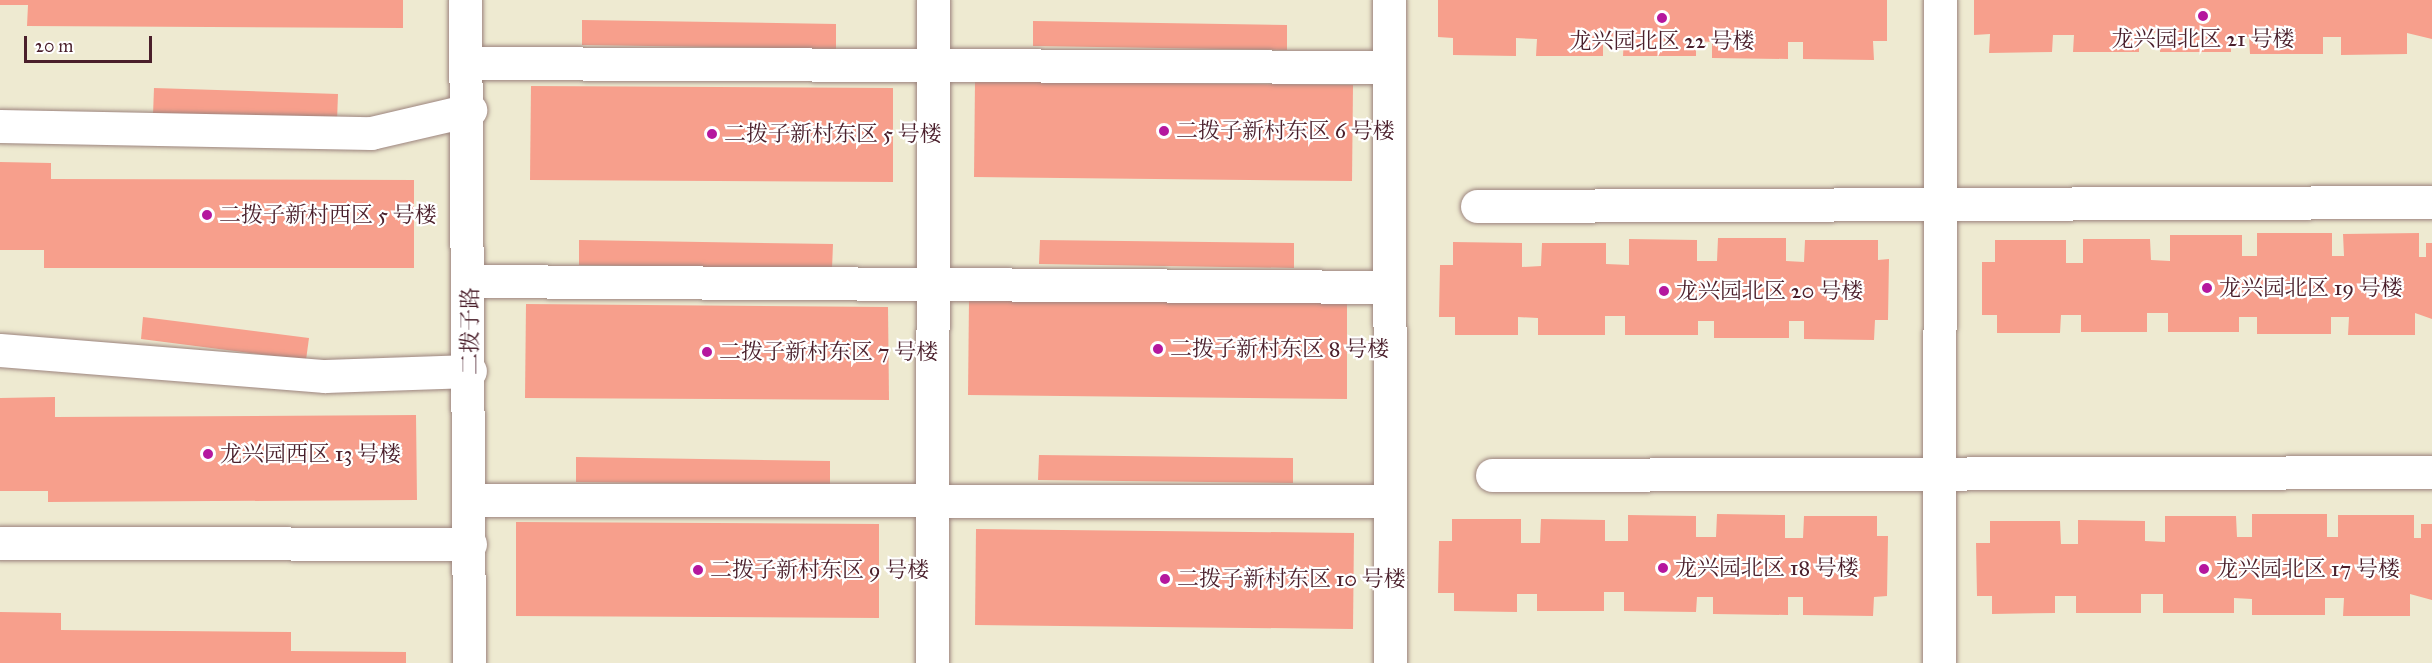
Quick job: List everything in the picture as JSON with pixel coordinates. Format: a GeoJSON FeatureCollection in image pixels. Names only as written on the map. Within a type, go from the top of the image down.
{"type":"FeatureCollection","features":[{"type":"Feature","properties":{"kind":"street","name":"二拨子路"},"geometry":{"type":"LineString","coordinates":[[465,0],[470,110],[469,663]]}},
{"type":"Feature","properties":{"kind":"street"},"geometry":{"type":"LineString","coordinates":[[933,0],[933,663]]}},
{"type":"Feature","properties":{"kind":"street"},"geometry":{"type":"LineString","coordinates":[[1389,0],[1390,663]]}},
{"type":"Feature","properties":{"kind":"street"},"geometry":{"type":"LineString","coordinates":[[1939,663],[1940,0]]}},
{"type":"Feature","properties":{"kind":"street"},"geometry":{"type":"LineString","coordinates":[[467,63],[1388,67]]}},
{"type":"Feature","properties":{"kind":"street"},"geometry":{"type":"LineString","coordinates":[[0,126],[371,133],[470,110]]}},
{"type":"Feature","properties":{"kind":"street"},"geometry":{"type":"LineString","coordinates":[[1477,206],[2432,202]]}},
{"type":"Feature","properties":{"kind":"street"},"geometry":{"type":"LineString","coordinates":[[470,281],[1389,287]]}},
{"type":"Feature","properties":{"kind":"street"},"geometry":{"type":"LineString","coordinates":[[0,350],[325,376],[470,371]]}},
{"type":"Feature","properties":{"kind":"street"},"geometry":{"type":"LineString","coordinates":[[1492,475],[2432,472]]}},
{"type":"Feature","properties":{"kind":"street"},"geometry":{"type":"LineString","coordinates":[[470,500],[1390,501]]}},
{"type":"Feature","properties":{"kind":"street"},"geometry":{"type":"LineString","coordinates":[[0,543],[470,544]]}},
{"type":"Feature","properties":{"kind":"building"},"geometry":{"type":"Polygon","coordinates":[[[0,0],[403,0],[403,28],[27,26],[28,5],[0,5],[0,0]]]}},
{"type":"Feature","properties":{"kind":"building","name":"龙兴园北区 22 号楼"},"geometry":{"type":"Polygon","coordinates":[[[1438,0],[1887,0],[1887,41],[1873,41],[1874,60],[1803,59],[1803,42],[1788,42],[1788,59],[1712,58],[1712,42],[1696,41],[1696,56],[1623,56],[1624,37],[1603,36],[1603,56],[1536,56],[1537,39],[1516,38],[1516,56],[1453,55],[1453,38],[1438,37],[1438,0]]]}},
{"type":"Feature","properties":{"kind":"building","name":"龙兴园北区 21 号楼"},"geometry":{"type":"Polygon","coordinates":[[[1974,0],[2432,0],[2432,39],[2407,33],[2407,54],[2341,55],[2341,37],[2323,37],[2323,54],[2250,54],[2249,37],[2231,37],[2231,52],[2160,52],[2161,33],[2139,32],[2139,52],[2073,52],[2074,35],[2053,35],[2052,52],[1989,53],[1990,34],[1974,35],[1974,0]]]}},
{"type":"Feature","properties":{"kind":"building"},"geometry":{"type":"Polygon","coordinates":[[[582,20],[836,24],[836,49],[582,45],[582,20]]]}},
{"type":"Feature","properties":{"kind":"building"},"geometry":{"type":"Polygon","coordinates":[[[1033,21],[1287,25],[1287,50],[1033,46],[1033,21]]]}},
{"type":"Feature","properties":{"kind":"building","name":"二拨子新村东区 6 号楼"},"geometry":{"type":"Polygon","coordinates":[[[975,81],[1353,85],[1352,181],[974,177],[975,81]]]}},
{"type":"Feature","properties":{"kind":"building","name":"二拨子新村东区 5 号楼"},"geometry":{"type":"Polygon","coordinates":[[[531,86],[893,88],[893,182],[530,180],[531,86]]]}},
{"type":"Feature","properties":{"kind":"building"},"geometry":{"type":"Polygon","coordinates":[[[154,88],[338,94],[337,121],[153,115],[154,88]]]}},
{"type":"Feature","properties":{"kind":"building","name":"二拨子新村西区 5 号楼"},"geometry":{"type":"Polygon","coordinates":[[[0,162],[51,163],[51,179],[414,180],[414,268],[44,268],[44,250],[0,250],[0,162]]]}},
{"type":"Feature","properties":{"kind":"building","name":"龙兴园北区 19 号楼"},"geometry":{"type":"Polygon","coordinates":[[[2257,233],[2332,233],[2332,256],[2344,256],[2343,234],[2419,233],[2419,257],[2426,257],[2426,243],[2432,243],[2432,319],[2415,313],[2415,335],[2348,335],[2349,317],[2331,317],[2331,334],[2257,334],[2257,317],[2239,317],[2239,332],[2168,332],[2168,313],[2147,313],[2147,332],[2081,332],[2081,315],[2061,315],[2060,333],[1997,333],[1997,315],[1982,315],[1982,262],[1995,262],[1995,240],[2066,240],[2066,263],[2083,263],[2083,239],[2150,239],[2151,260],[2170,261],[2170,235],[2242,235],[2242,256],[2257,256],[2257,233]]]}},
{"type":"Feature","properties":{"kind":"building","name":"龙兴园北区 20 号楼"},"geometry":{"type":"Polygon","coordinates":[[[1718,238],[1786,238],[1786,261],[1804,262],[1805,240],[1878,240],[1878,260],[1889,259],[1888,320],[1875,320],[1874,340],[1804,339],[1804,321],[1789,321],[1789,338],[1714,338],[1714,321],[1698,321],[1698,335],[1625,335],[1625,316],[1605,316],[1605,335],[1538,335],[1538,318],[1518,317],[1518,335],[1455,335],[1455,317],[1439,317],[1440,265],[1453,265],[1453,242],[1522,243],[1522,267],[1541,266],[1542,243],[1606,243],[1606,264],[1629,265],[1629,239],[1697,240],[1697,261],[1717,261],[1718,238]]]}},
{"type":"Feature","properties":{"kind":"building"},"geometry":{"type":"Polygon","coordinates":[[[579,240],[833,244],[832,269],[579,265],[579,240]]]}},
{"type":"Feature","properties":{"kind":"building"},"geometry":{"type":"Polygon","coordinates":[[[1040,240],[1294,243],[1294,268],[1039,264],[1040,240]]]}},
{"type":"Feature","properties":{"kind":"building","name":"二拨子新村东区 8 号楼"},"geometry":{"type":"Polygon","coordinates":[[[969,299],[1347,303],[1347,399],[968,395],[969,299]]]}},
{"type":"Feature","properties":{"kind":"building","name":"二拨子新村东区 7 号楼"},"geometry":{"type":"Polygon","coordinates":[[[526,304],[888,307],[889,400],[525,398],[526,304]]]}},
{"type":"Feature","properties":{"kind":"building"},"geometry":{"type":"Polygon","coordinates":[[[143,317],[309,338],[306,360],[141,339],[143,317]]]}},
{"type":"Feature","properties":{"kind":"building","name":"龙兴园西区 13 号楼"},"geometry":{"type":"Polygon","coordinates":[[[55,397],[55,417],[416,415],[417,500],[48,502],[48,491],[0,491],[0,398],[55,397]]]}},
{"type":"Feature","properties":{"kind":"building"},"geometry":{"type":"Polygon","coordinates":[[[1039,455],[1293,458],[1293,483],[1038,480],[1039,455]]]}},
{"type":"Feature","properties":{"kind":"building"},"geometry":{"type":"Polygon","coordinates":[[[576,457],[830,461],[830,485],[576,482],[576,457]]]}},
{"type":"Feature","properties":{"kind":"building","name":"龙兴园北区 18 号楼"},"geometry":{"type":"Polygon","coordinates":[[[1717,514],[1785,515],[1785,538],[1803,538],[1804,516],[1877,516],[1877,536],[1888,536],[1887,596],[1874,597],[1873,616],[1803,615],[1803,597],[1788,597],[1788,615],[1713,614],[1713,597],[1697,597],[1696,612],[1624,611],[1624,592],[1604,592],[1604,611],[1537,611],[1537,594],[1517,594],[1517,612],[1454,611],[1454,593],[1438,593],[1439,541],[1452,541],[1452,519],[1521,519],[1521,543],[1540,543],[1541,519],[1605,520],[1605,541],[1628,541],[1628,515],[1696,516],[1696,537],[1716,537],[1717,514]]]}},
{"type":"Feature","properties":{"kind":"building","name":"龙兴园北区 17 号楼"},"geometry":{"type":"Polygon","coordinates":[[[2252,514],[2327,514],[2327,537],[2338,537],[2338,515],[2414,515],[2414,538],[2421,538],[2421,524],[2432,524],[2432,600],[2410,594],[2410,616],[2343,616],[2344,598],[2325,598],[2325,615],[2252,615],[2252,599],[2234,598],[2234,613],[2163,613],[2163,594],[2141,594],[2141,613],[2076,613],[2076,596],[2055,596],[2055,613],[1992,614],[1992,596],[1977,596],[1976,543],[1990,543],[1990,521],[2060,521],[2061,544],[2078,544],[2078,520],[2145,521],[2145,541],[2165,542],[2165,516],[2236,516],[2237,537],[2252,537],[2252,514]]]}},
{"type":"Feature","properties":{"kind":"building","name":"二拨子新村东区 9 号楼"},"geometry":{"type":"Polygon","coordinates":[[[516,522],[879,524],[879,618],[516,616],[516,522]]]}},
{"type":"Feature","properties":{"kind":"building","name":"二拨子新村东区 10 号楼"},"geometry":{"type":"Polygon","coordinates":[[[976,529],[1354,533],[1353,629],[975,625],[976,529]]]}},
{"type":"Feature","properties":{"kind":"building"},"geometry":{"type":"Polygon","coordinates":[[[0,612],[61,613],[61,630],[291,632],[291,651],[406,652],[406,663],[0,663],[0,612]]]}},
{"type":"Feature","properties":{"kind":"place","name":"龙兴园北区 21 号楼"},"geometry":{"type":"Point","coordinates":[2203,16]}},
{"type":"Feature","properties":{"kind":"place","name":"龙兴园北区 22 号楼"},"geometry":{"type":"Point","coordinates":[1662,18]}},
{"type":"Feature","properties":{"kind":"place","name":"二拨子新村东区 6 号楼"},"geometry":{"type":"Point","coordinates":[1164,131]}},
{"type":"Feature","properties":{"kind":"place","name":"二拨子新村东区 5 号楼"},"geometry":{"type":"Point","coordinates":[712,134]}},
{"type":"Feature","properties":{"kind":"place","name":"二拨子新村西区 5 号楼"},"geometry":{"type":"Point","coordinates":[207,215]}},
{"type":"Feature","properties":{"kind":"place","name":"龙兴园北区 19 号楼"},"geometry":{"type":"Point","coordinates":[2207,288]}},
{"type":"Feature","properties":{"kind":"place","name":"龙兴园北区 20 号楼"},"geometry":{"type":"Point","coordinates":[1664,291]}},
{"type":"Feature","properties":{"kind":"place","name":"二拨子新村东区 8 号楼"},"geometry":{"type":"Point","coordinates":[1158,349]}},
{"type":"Feature","properties":{"kind":"place","name":"二拨子新村东区 7 号楼"},"geometry":{"type":"Point","coordinates":[707,352]}},
{"type":"Feature","properties":{"kind":"place","name":"龙兴园西区 13 号楼"},"geometry":{"type":"Point","coordinates":[208,454]}},
{"type":"Feature","properties":{"kind":"place","name":"龙兴园北区 18 号楼"},"geometry":{"type":"Point","coordinates":[1663,568]}},
{"type":"Feature","properties":{"kind":"place","name":"龙兴园北区 17 号楼"},"geometry":{"type":"Point","coordinates":[2204,569]}},
{"type":"Feature","properties":{"kind":"place","name":"二拨子新村东区 9 号楼"},"geometry":{"type":"Point","coordinates":[698,570]}},
{"type":"Feature","properties":{"kind":"place","name":"二拨子新村东区 10 号楼"},"geometry":{"type":"Point","coordinates":[1165,579]}}]}
